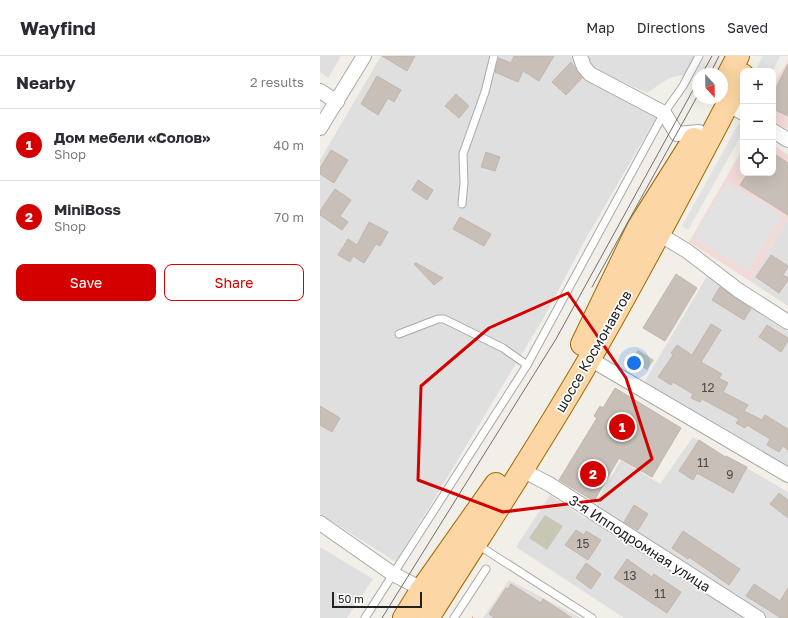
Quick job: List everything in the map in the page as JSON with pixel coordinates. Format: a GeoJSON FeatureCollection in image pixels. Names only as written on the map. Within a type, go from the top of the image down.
{"type":"FeatureCollection","features":[{"type":"Feature","properties":{"kind":"main road","name":"шоссе Космонавтов"},"geometry":{"type":"LineString","coordinates":[[728,97],[738,56]]}},
{"type":"Feature","properties":{"kind":"main road"},"geometry":{"type":"LineString","coordinates":[[747,68],[753,56]]}},
{"type":"Feature","properties":{"kind":"main road","name":"шоссе Космонавтов"},"geometry":{"type":"LineString","coordinates":[[728,99],[740,79]]}},
{"type":"Feature","properties":{"kind":"main road","name":"шоссе Космонавтов"},"geometry":{"type":"LineString","coordinates":[[404,618],[422,589],[511,464],[578,353],[638,228],[699,132],[724,104]]}},
{"type":"Feature","properties":{"kind":"main road","name":"шоссе Космонавтов"},"geometry":{"type":"LineString","coordinates":[[428,618],[522,470],[590,359],[659,234],[725,104]]}},
{"type":"Feature","properties":{"kind":"street"},"geometry":{"type":"LineString","coordinates":[[320,128],[364,56]]}},
{"type":"Feature","properties":{"kind":"street"},"geometry":{"type":"LineString","coordinates":[[580,56],[584,68],[590,74],[664,113],[677,134],[699,132]]}},
{"type":"Feature","properties":{"kind":"street"},"geometry":{"type":"LineString","coordinates":[[320,91],[337,102]]}},
{"type":"Feature","properties":{"kind":"street"},"geometry":{"type":"LineString","coordinates":[[776,133],[788,140]]}},
{"type":"Feature","properties":{"kind":"street"},"geometry":{"type":"LineString","coordinates":[[659,234],[687,251],[738,290],[788,322]]}},
{"type":"Feature","properties":{"kind":"street"},"geometry":{"type":"LineString","coordinates":[[590,359],[788,475]]}},
{"type":"Feature","properties":{"kind":"street","name":"3-я Ипподромная улица"},"geometry":{"type":"LineString","coordinates":[[522,470],[549,484],[758,618]]}},
{"type":"Feature","properties":{"kind":"street"},"geometry":{"type":"LineString","coordinates":[[320,524],[393,574],[422,589]]}},
{"type":"Feature","properties":{"kind":"lane"},"geometry":{"type":"LineString","coordinates":[[462,204],[464,183],[463,154],[485,92],[494,56]]}},
{"type":"Feature","properties":{"kind":"lane"},"geometry":{"type":"LineString","coordinates":[[366,618],[527,365],[664,113],[683,86],[699,56]]}},
{"type":"Feature","properties":{"kind":"lane"},"geometry":{"type":"LineString","coordinates":[[399,334],[438,319],[444,319],[503,348],[527,365]]}},
{"type":"Feature","properties":{"kind":"lane"},"geometry":{"type":"LineString","coordinates":[[475,543],[592,618]]}},
{"type":"Feature","properties":{"kind":"lane"},"geometry":{"type":"LineString","coordinates":[[454,618],[486,569]]}},
{"type":"Feature","properties":{"kind":"highlighted area"},"geometry":{"type":"Polygon","coordinates":[[[568,293],[626,378],[652,459],[600,500],[503,512],[418,480],[421,386],[489,328],[568,293]]]}},
{"type":"Feature","properties":{"kind":"shaded area"},"geometry":{"type":"Polygon","coordinates":[[[320,56],[341,56],[328,78],[320,72],[320,56]]]}},
{"type":"Feature","properties":{"kind":"shaded area"},"geometry":{"type":"Polygon","coordinates":[[[381,56],[570,56],[657,116],[584,242],[543,319],[396,562],[320,514],[320,160],[381,56]]]}},
{"type":"Feature","properties":{"kind":"shaded area"},"geometry":{"type":"Polygon","coordinates":[[[588,56],[698,56],[688,74],[669,78],[647,93],[588,66],[588,56]]]}},
{"type":"Feature","properties":{"kind":"shaded area"},"geometry":{"type":"Polygon","coordinates":[[[763,56],[780,56],[774,68],[757,68],[763,56]]]}},
{"type":"Feature","properties":{"kind":"shaded area"},"geometry":{"type":"Polygon","coordinates":[[[788,59],[788,130],[776,124],[776,81],[788,59]]]}},
{"type":"Feature","properties":{"kind":"shaded area"},"geometry":{"type":"Polygon","coordinates":[[[739,123],[740,137],[688,230],[682,226],[739,123]]]}},
{"type":"Feature","properties":{"kind":"shaded area"},"geometry":{"type":"Polygon","coordinates":[[[776,147],[788,155],[788,219],[750,281],[689,242],[740,153],[740,176],[776,176],[776,147]]]}},
{"type":"Feature","properties":{"kind":"shaded area"},"geometry":{"type":"Polygon","coordinates":[[[727,182],[782,215],[748,271],[693,238],[727,182]]]}},
{"type":"Feature","properties":{"kind":"shaded area"},"geometry":{"type":"Polygon","coordinates":[[[788,219],[788,306],[750,281],[788,219]]]}},
{"type":"Feature","properties":{"kind":"shaded area"},"geometry":{"type":"Polygon","coordinates":[[[707,276],[788,332],[788,472],[642,386],[707,276]]]}},
{"type":"Feature","properties":{"kind":"shaded area"},"geometry":{"type":"Polygon","coordinates":[[[638,350],[654,360],[647,370],[631,360],[638,350]]]}},
{"type":"Feature","properties":{"kind":"shaded area"},"geometry":{"type":"Polygon","coordinates":[[[693,437],[788,492],[788,618],[624,618],[516,547],[550,495],[586,519],[621,460],[660,484],[693,437]]]}},
{"type":"Feature","properties":{"kind":"shaded area"},"geometry":{"type":"Polygon","coordinates":[[[545,515],[563,526],[547,550],[529,538],[545,515]]]}},
{"type":"Feature","properties":{"kind":"shaded area"},"geometry":{"type":"Polygon","coordinates":[[[320,547],[373,579],[347,618],[320,618],[320,547]]]}},
{"type":"Feature","properties":{"kind":"shaded area"},"geometry":{"type":"Polygon","coordinates":[[[509,580],[581,618],[483,618],[509,580]]]}},
{"type":"Feature","properties":{"kind":"building"},"geometry":{"type":"Polygon","coordinates":[[[382,56],[415,56],[407,71],[382,56]]]}},
{"type":"Feature","properties":{"kind":"building"},"geometry":{"type":"Polygon","coordinates":[[[514,56],[554,56],[539,81],[523,71],[518,82],[495,72],[499,58],[511,63],[514,56]]]}},
{"type":"Feature","properties":{"kind":"building"},"geometry":{"type":"Polygon","coordinates":[[[571,62],[582,78],[566,95],[552,82],[571,62]]]}},
{"type":"Feature","properties":{"kind":"building"},"geometry":{"type":"Polygon","coordinates":[[[788,64],[788,116],[776,110],[776,88],[788,64]]]}},
{"type":"Feature","properties":{"kind":"building"},"geometry":{"type":"Polygon","coordinates":[[[377,76],[401,90],[394,102],[388,98],[378,115],[361,104],[377,76]]]}},
{"type":"Feature","properties":{"kind":"building"},"geometry":{"type":"Polygon","coordinates":[[[456,94],[469,106],[459,118],[445,106],[456,94]]]}},
{"type":"Feature","properties":{"kind":"building"},"geometry":{"type":"Polygon","coordinates":[[[331,150],[348,160],[334,183],[320,174],[320,168],[331,150]]]}},
{"type":"Feature","properties":{"kind":"building"},"geometry":{"type":"Polygon","coordinates":[[[486,152],[500,157],[495,171],[481,167],[486,152]]]}},
{"type":"Feature","properties":{"kind":"building"},"geometry":{"type":"Polygon","coordinates":[[[776,155],[788,163],[788,215],[740,185],[746,176],[776,176],[776,155]]]}},
{"type":"Feature","properties":{"kind":"building"},"geometry":{"type":"Polygon","coordinates":[[[418,180],[433,190],[427,200],[412,190],[418,180]]]}},
{"type":"Feature","properties":{"kind":"building"},"geometry":{"type":"Polygon","coordinates":[[[335,189],[351,200],[340,216],[348,222],[342,230],[320,215],[320,211],[335,189]]]}},
{"type":"Feature","properties":{"kind":"building"},"geometry":{"type":"Polygon","coordinates":[[[460,217],[491,234],[484,246],[453,229],[460,217]]]}},
{"type":"Feature","properties":{"kind":"building"},"geometry":{"type":"Polygon","coordinates":[[[369,222],[388,232],[380,246],[376,244],[364,263],[353,256],[350,262],[338,255],[348,239],[357,245],[369,222]]]}},
{"type":"Feature","properties":{"kind":"building"},"geometry":{"type":"Polygon","coordinates":[[[771,255],[788,266],[783,275],[788,278],[788,280],[779,293],[756,277],[771,255]]]}},
{"type":"Feature","properties":{"kind":"building"},"geometry":{"type":"Polygon","coordinates":[[[416,263],[443,278],[434,285],[414,264],[416,263]]]}},
{"type":"Feature","properties":{"kind":"building"},"geometry":{"type":"Polygon","coordinates":[[[676,274],[697,288],[665,341],[643,328],[676,274]]]}},
{"type":"Feature","properties":{"kind":"building"},"geometry":{"type":"Polygon","coordinates":[[[720,287],[751,309],[744,320],[712,300],[720,287]]]}},
{"type":"Feature","properties":{"kind":"building"},"geometry":{"type":"Polygon","coordinates":[[[711,324],[721,330],[701,362],[722,374],[719,378],[728,383],[723,392],[748,405],[744,411],[762,420],[765,415],[788,429],[788,450],[783,446],[779,452],[767,445],[770,439],[747,425],[745,428],[736,423],[739,419],[702,399],[700,402],[691,398],[693,394],[673,382],[671,385],[658,377],[673,355],[671,353],[677,345],[692,355],[711,324]]]}},
{"type":"Feature","properties":{"kind":"building"},"geometry":{"type":"Polygon","coordinates":[[[767,325],[788,338],[788,341],[781,352],[759,337],[767,325]]]}},
{"type":"Feature","properties":{"kind":"building"},"geometry":{"type":"Polygon","coordinates":[[[615,388],[681,428],[652,477],[619,458],[594,501],[559,480],[597,418],[594,416],[600,406],[603,408],[615,388]]]}},
{"type":"Feature","properties":{"kind":"building"},"geometry":{"type":"Polygon","coordinates":[[[320,406],[340,418],[332,432],[320,425],[320,406]]]}},
{"type":"Feature","properties":{"kind":"building"},"geometry":{"type":"Polygon","coordinates":[[[699,440],[725,457],[726,456],[747,467],[733,493],[697,473],[693,480],[679,471],[699,440]]]}},
{"type":"Feature","properties":{"kind":"building"},"geometry":{"type":"Polygon","coordinates":[[[779,493],[788,500],[788,518],[770,504],[779,493]]]}},
{"type":"Feature","properties":{"kind":"building"},"geometry":{"type":"Polygon","coordinates":[[[634,505],[648,514],[638,530],[624,522],[634,505]]]}},
{"type":"Feature","properties":{"kind":"building"},"geometry":{"type":"Polygon","coordinates":[[[576,530],[584,535],[586,531],[601,540],[588,560],[565,545],[576,530]]]}},
{"type":"Feature","properties":{"kind":"building"},"geometry":{"type":"Polygon","coordinates":[[[683,531],[740,569],[729,585],[689,557],[688,559],[672,548],[683,531]]]}},
{"type":"Feature","properties":{"kind":"building"},"geometry":{"type":"Polygon","coordinates":[[[627,559],[652,577],[654,574],[681,592],[667,613],[614,578],[627,559]]]}},
{"type":"Feature","properties":{"kind":"building"},"geometry":{"type":"Polygon","coordinates":[[[586,563],[601,574],[591,589],[576,578],[586,563]]]}},
{"type":"Feature","properties":{"kind":"building"},"geometry":{"type":"Polygon","coordinates":[[[511,584],[541,603],[543,599],[572,618],[494,618],[489,614],[506,588],[508,589],[511,584]]]}},
{"type":"Feature","properties":{"kind":"building"},"geometry":{"type":"Polygon","coordinates":[[[754,584],[780,601],[788,588],[788,618],[781,618],[746,596],[754,584]]]}},
{"type":"Feature","properties":{"kind":"tram line"},"geometry":{"type":"LineString","coordinates":[[705,68],[712,56]]}},
{"type":"Feature","properties":{"kind":"tram line"},"geometry":{"type":"LineString","coordinates":[[713,68],[719,56]]}},
{"type":"Feature","properties":{"kind":"tram line"},"geometry":{"type":"LineString","coordinates":[[382,618],[556,339],[692,92]]}},
{"type":"Feature","properties":{"kind":"tram line"},"geometry":{"type":"LineString","coordinates":[[592,287],[693,104]]}},
{"type":"Feature","properties":{"kind":"place","name":"Дом мебели «Солов»"},"geometry":{"type":"Point","coordinates":[622,427]}},
{"type":"Feature","properties":{"kind":"place","name":"MiniBoss"},"geometry":{"type":"Point","coordinates":[593,474]}}]}
